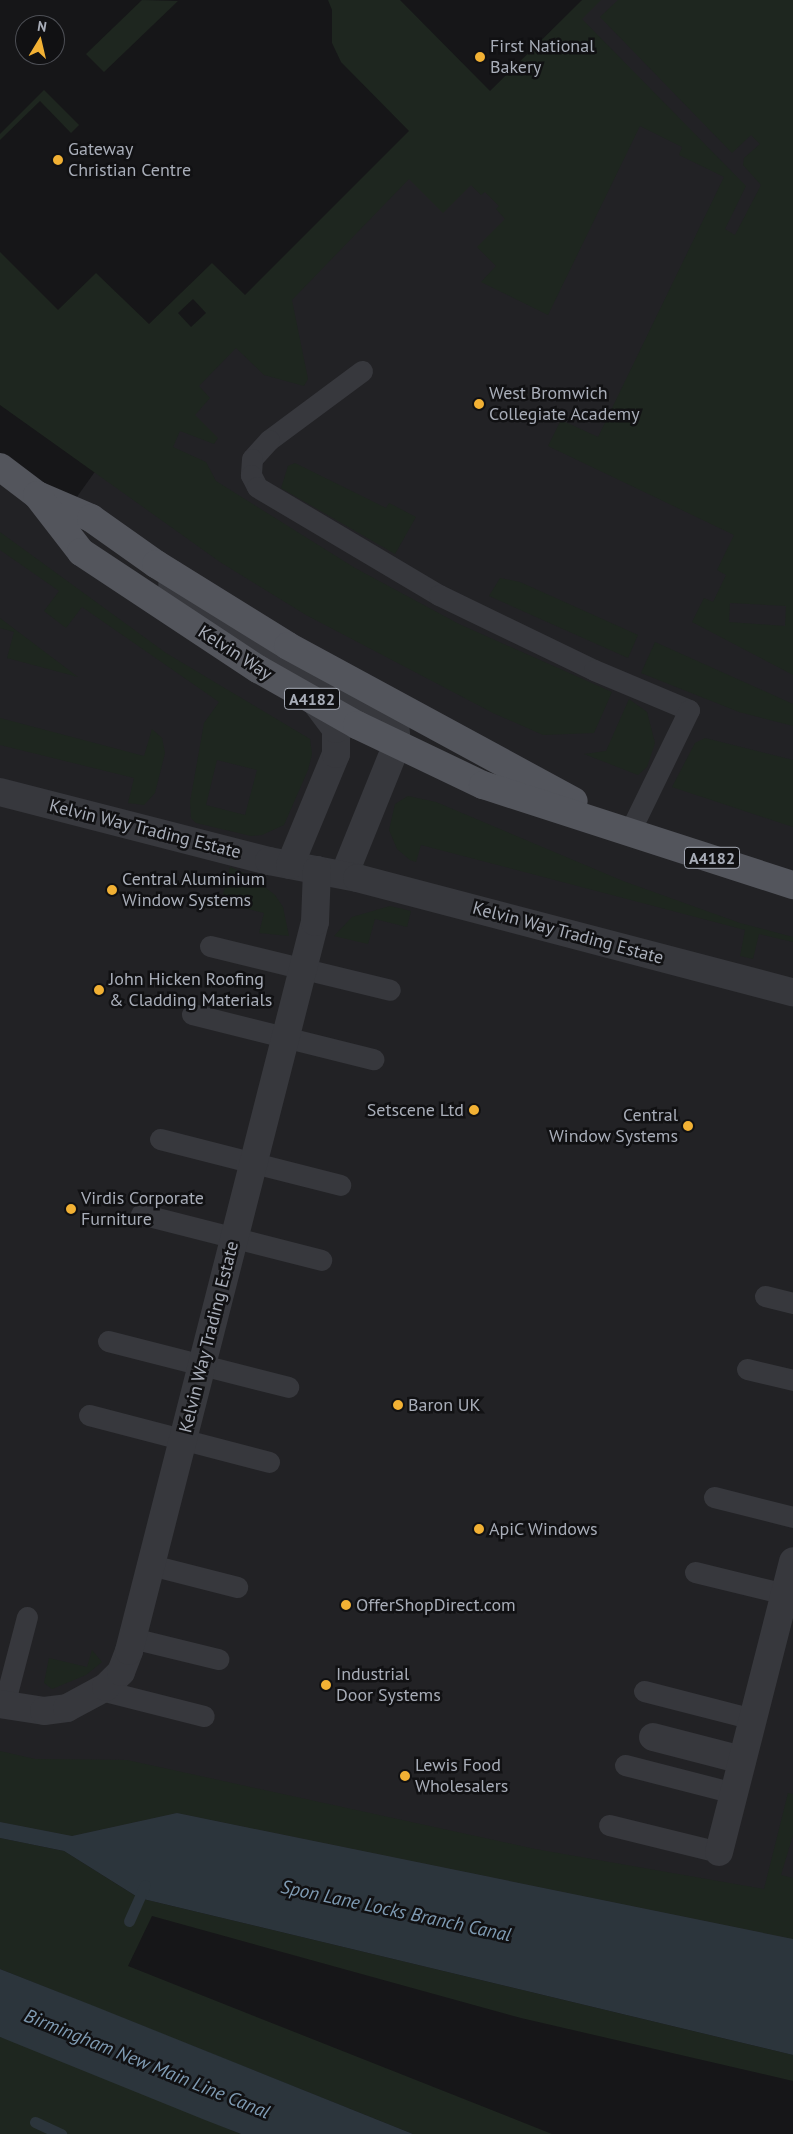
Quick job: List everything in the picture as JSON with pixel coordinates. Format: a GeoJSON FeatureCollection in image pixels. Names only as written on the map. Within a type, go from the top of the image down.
{"type":"FeatureCollection","features":[{"type":"Feature","properties":{"kind":"main road","name":"Kelvin Way"},"geometry":{"type":"LineString","coordinates":[[0,467],[37,495],[91,518],[172,574],[288,646],[630,831]]}},
{"type":"Feature","properties":{"kind":"main road","name":"Kelvin Way"},"geometry":{"type":"LineString","coordinates":[[37,495],[81,552],[258,669],[397,744],[483,785],[793,885]]}},
{"type":"Feature","properties":{"kind":"street"},"geometry":{"type":"LineString","coordinates":[[172,574],[174,597],[338,695],[395,724],[397,744],[344,875]]}},
{"type":"Feature","properties":{"kind":"street"},"geometry":{"type":"LineString","coordinates":[[290,865],[336,754],[336,729],[315,701]]}},
{"type":"Feature","properties":{"kind":"street","name":"Kelvin Way Trading Estate"},"geometry":{"type":"LineString","coordinates":[[0,792],[290,865],[344,875],[793,992]]}},
{"type":"Feature","properties":{"kind":"street","name":"Kelvin Way Trading Estate"},"geometry":{"type":"LineString","coordinates":[[2,1704],[44,1711],[67,1708],[101,1690],[121,1672],[151,1565],[315,922],[317,870]]}},
{"type":"Feature","properties":{"kind":"street"},"geometry":{"type":"LineString","coordinates":[[719,1852],[793,1562]]}},
{"type":"Feature","properties":{"kind":"street"},"geometry":{"type":"LineString","coordinates":[[653,1737],[742,1760]]}},
{"type":"Feature","properties":{"kind":"lane"},"geometry":{"type":"LineString","coordinates":[[362,371],[269,440],[252,459],[251,475],[257,487],[439,595],[594,670],[689,710],[630,831]]}},
{"type":"Feature","properties":{"kind":"lane"},"geometry":{"type":"LineString","coordinates":[[210,946],[390,990]]}},
{"type":"Feature","properties":{"kind":"lane"},"geometry":{"type":"LineString","coordinates":[[192,1014],[373,1059]]}},
{"type":"Feature","properties":{"kind":"lane"},"geometry":{"type":"LineString","coordinates":[[160,1139],[340,1185]]}},
{"type":"Feature","properties":{"kind":"lane"},"geometry":{"type":"LineString","coordinates":[[141,1214],[321,1260]]}},
{"type":"Feature","properties":{"kind":"lane"},"geometry":{"type":"LineString","coordinates":[[765,1296],[793,1303]]}},
{"type":"Feature","properties":{"kind":"lane"},"geometry":{"type":"LineString","coordinates":[[108,1341],[288,1387]]}},
{"type":"Feature","properties":{"kind":"lane"},"geometry":{"type":"LineString","coordinates":[[747,1369],[793,1380]]}},
{"type":"Feature","properties":{"kind":"lane"},"geometry":{"type":"LineString","coordinates":[[89,1416],[269,1462]]}},
{"type":"Feature","properties":{"kind":"lane"},"geometry":{"type":"LineString","coordinates":[[714,1496],[793,1517]]}},
{"type":"Feature","properties":{"kind":"lane"},"geometry":{"type":"LineString","coordinates":[[151,1565],[237,1587]]}},
{"type":"Feature","properties":{"kind":"lane"},"geometry":{"type":"LineString","coordinates":[[695,1572],[785,1594]]}},
{"type":"Feature","properties":{"kind":"lane"},"geometry":{"type":"LineString","coordinates":[[2,1704],[27,1617]]}},
{"type":"Feature","properties":{"kind":"lane"},"geometry":{"type":"LineString","coordinates":[[132,1638],[218,1659]]}},
{"type":"Feature","properties":{"kind":"lane"},"geometry":{"type":"LineString","coordinates":[[101,1690],[204,1716]]}},
{"type":"Feature","properties":{"kind":"lane"},"geometry":{"type":"LineString","coordinates":[[644,1690],[753,1719]]}},
{"type":"Feature","properties":{"kind":"lane"},"geometry":{"type":"LineString","coordinates":[[625,1764],[734,1794]]}},
{"type":"Feature","properties":{"kind":"lane"},"geometry":{"type":"LineString","coordinates":[[609,1826],[719,1852]]}},
{"type":"Feature","properties":{"kind":"shaded area"},"geometry":{"type":"Polygon","coordinates":[[[142,0],[178,1],[104,72],[86,54],[142,0]]]}},
{"type":"Feature","properties":{"kind":"shaded area"},"geometry":{"type":"Polygon","coordinates":[[[328,0],[400,0],[490,91],[582,0],[601,0],[582,19],[746,186],[725,229],[735,235],[761,185],[743,165],[744,158],[760,144],[751,135],[732,153],[600,17],[618,0],[793,0],[793,675],[692,622],[704,598],[713,602],[726,575],[717,570],[734,535],[548,446],[561,420],[598,437],[724,177],[679,155],[682,147],[640,126],[548,315],[481,282],[496,266],[477,247],[505,219],[496,209],[499,206],[485,192],[481,195],[471,185],[443,213],[409,179],[292,300],[308,379],[304,386],[264,375],[236,348],[199,386],[210,398],[195,415],[218,438],[214,444],[180,431],[173,447],[206,462],[216,481],[355,568],[459,624],[612,692],[594,733],[543,735],[493,713],[306,615],[220,562],[0,405],[0,252],[58,310],[96,273],[149,324],[212,263],[245,295],[409,131],[341,62],[332,43],[332,10],[328,0]],[[193,299],[178,313],[191,327],[206,313],[193,299]],[[730,603],[729,622],[785,626],[786,606],[730,603]]]}},
{"type":"Feature","properties":{"kind":"shaded area"},"geometry":{"type":"Polygon","coordinates":[[[585,0],[793,0],[793,1993],[0,1830],[0,467],[64,515],[94,473],[585,0]]]}},
{"type":"Feature","properties":{"kind":"shaded area"},"geometry":{"type":"Polygon","coordinates":[[[44,90],[79,125],[71,133],[40,101],[0,140],[0,134],[44,90]]]}},
{"type":"Feature","properties":{"kind":"shaded area"},"geometry":{"type":"Polygon","coordinates":[[[295,463],[386,508],[389,503],[416,517],[395,554],[281,488],[288,466],[295,463]]]}},
{"type":"Feature","properties":{"kind":"shaded area"},"geometry":{"type":"Polygon","coordinates":[[[0,532],[166,653],[310,739],[312,754],[308,770],[284,825],[262,835],[251,836],[196,823],[191,818],[190,802],[204,723],[219,702],[82,607],[66,628],[44,611],[59,591],[0,550],[0,532]],[[217,760],[206,805],[245,815],[257,770],[217,760]]]}},
{"type":"Feature","properties":{"kind":"shaded area"},"geometry":{"type":"Polygon","coordinates":[[[500,578],[520,582],[638,635],[628,658],[489,596],[500,578]]]}},
{"type":"Feature","properties":{"kind":"shaded area"},"geometry":{"type":"Polygon","coordinates":[[[0,618],[78,677],[7,658],[14,632],[0,628],[0,618]]]}},
{"type":"Feature","properties":{"kind":"shaded area"},"geometry":{"type":"Polygon","coordinates":[[[655,642],[793,704],[793,726],[739,712],[641,673],[655,642]]]}},
{"type":"Feature","properties":{"kind":"shaded area"},"geometry":{"type":"Polygon","coordinates":[[[629,699],[647,712],[655,743],[647,767],[638,775],[584,754],[606,751],[629,699]]]}},
{"type":"Feature","properties":{"kind":"shaded area"},"geometry":{"type":"Polygon","coordinates":[[[0,718],[144,756],[152,729],[162,738],[165,753],[155,793],[144,805],[128,803],[134,778],[0,745],[0,718]]]}},
{"type":"Feature","properties":{"kind":"shaded area"},"geometry":{"type":"Polygon","coordinates":[[[705,738],[793,760],[793,827],[672,787],[695,743],[705,738]]]}},
{"type":"Feature","properties":{"kind":"shaded area"},"geometry":{"type":"Polygon","coordinates":[[[408,796],[436,802],[623,881],[740,923],[793,937],[793,942],[759,934],[753,959],[740,956],[745,930],[421,845],[416,862],[410,860],[397,849],[389,830],[395,804],[408,796]]]}},
{"type":"Feature","properties":{"kind":"shaded area"},"geometry":{"type":"Polygon","coordinates":[[[230,867],[249,875],[275,895],[283,907],[289,936],[259,933],[264,913],[221,902],[230,867]]]}},
{"type":"Feature","properties":{"kind":"shaded area"},"geometry":{"type":"Polygon","coordinates":[[[390,906],[411,911],[407,927],[375,919],[368,944],[334,936],[352,917],[390,906]]]}},
{"type":"Feature","properties":{"kind":"shaded area"},"geometry":{"type":"Polygon","coordinates":[[[92,1650],[102,1662],[86,1675],[52,1689],[44,1683],[49,1658],[87,1667],[92,1650]]]}},
{"type":"Feature","properties":{"kind":"shaded area"},"geometry":{"type":"Polygon","coordinates":[[[0,1751],[35,1759],[127,1760],[535,1849],[764,1889],[788,1793],[793,1794],[793,1835],[781,1875],[793,1878],[793,1939],[177,1813],[72,1836],[0,1822],[0,1751]]]}},
{"type":"Feature","properties":{"kind":"shaded area"},"geometry":{"type":"Polygon","coordinates":[[[0,1838],[64,1851],[139,1898],[793,2055],[793,2081],[521,2018],[152,1916],[128,1966],[552,2134],[413,2134],[0,1969],[0,1838]]]}},
{"type":"Feature","properties":{"kind":"shaded area"},"geometry":{"type":"Polygon","coordinates":[[[0,2037],[17,2042],[241,2134],[0,2134],[0,2037]]]}},
{"type":"Feature","properties":{"kind":"water","name":"Spon Lane Locks Branch Canal"},"geometry":{"type":"Polygon","coordinates":[[[177,1813],[793,1939],[793,2055],[139,1898],[64,1851],[0,1838],[0,1822],[72,1836],[177,1813]]]}},
{"type":"Feature","properties":{"kind":"water","name":"Birmingham New Main Line Canal"},"geometry":{"type":"Polygon","coordinates":[[[0,1969],[413,2134],[241,2134],[205,2120],[0,2037],[0,1969]]]}},
{"type":"Feature","properties":{"kind":"waterway"},"geometry":{"type":"LineString","coordinates":[[129,1921],[145,1885]]}},
{"type":"Feature","properties":{"kind":"waterway"},"geometry":{"type":"LineString","coordinates":[[35,2122],[61,2134]]}},
{"type":"Feature","properties":{"kind":"place","name":"First National Bakery"},"geometry":{"type":"Point","coordinates":[480,57]}},
{"type":"Feature","properties":{"kind":"place","name":"Gateway Christian Centre"},"geometry":{"type":"Point","coordinates":[58,160]}},
{"type":"Feature","properties":{"kind":"place","name":"West Bromwich Collegiate Academy"},"geometry":{"type":"Point","coordinates":[479,404]}},
{"type":"Feature","properties":{"kind":"place","name":"Central Aluminium Window Systems"},"geometry":{"type":"Point","coordinates":[112,890]}},
{"type":"Feature","properties":{"kind":"place","name":"John Hicken Roofing & Cladding Materials"},"geometry":{"type":"Point","coordinates":[99,990]}},
{"type":"Feature","properties":{"kind":"place","name":"Setscene Ltd"},"geometry":{"type":"Point","coordinates":[474,1110]}},
{"type":"Feature","properties":{"kind":"place","name":"Central Window Systems"},"geometry":{"type":"Point","coordinates":[688,1126]}},
{"type":"Feature","properties":{"kind":"place","name":"Virdis Corporate Furniture"},"geometry":{"type":"Point","coordinates":[71,1209]}},
{"type":"Feature","properties":{"kind":"place","name":"Baron UK"},"geometry":{"type":"Point","coordinates":[398,1405]}},
{"type":"Feature","properties":{"kind":"place","name":"ApiC Windows"},"geometry":{"type":"Point","coordinates":[479,1529]}},
{"type":"Feature","properties":{"kind":"place","name":"OfferShopDirect.com"},"geometry":{"type":"Point","coordinates":[346,1605]}},
{"type":"Feature","properties":{"kind":"place","name":"Industrial Door Systems"},"geometry":{"type":"Point","coordinates":[326,1685]}},
{"type":"Feature","properties":{"kind":"place","name":"Lewis Food Wholesalers"},"geometry":{"type":"Point","coordinates":[405,1776]}}]}
